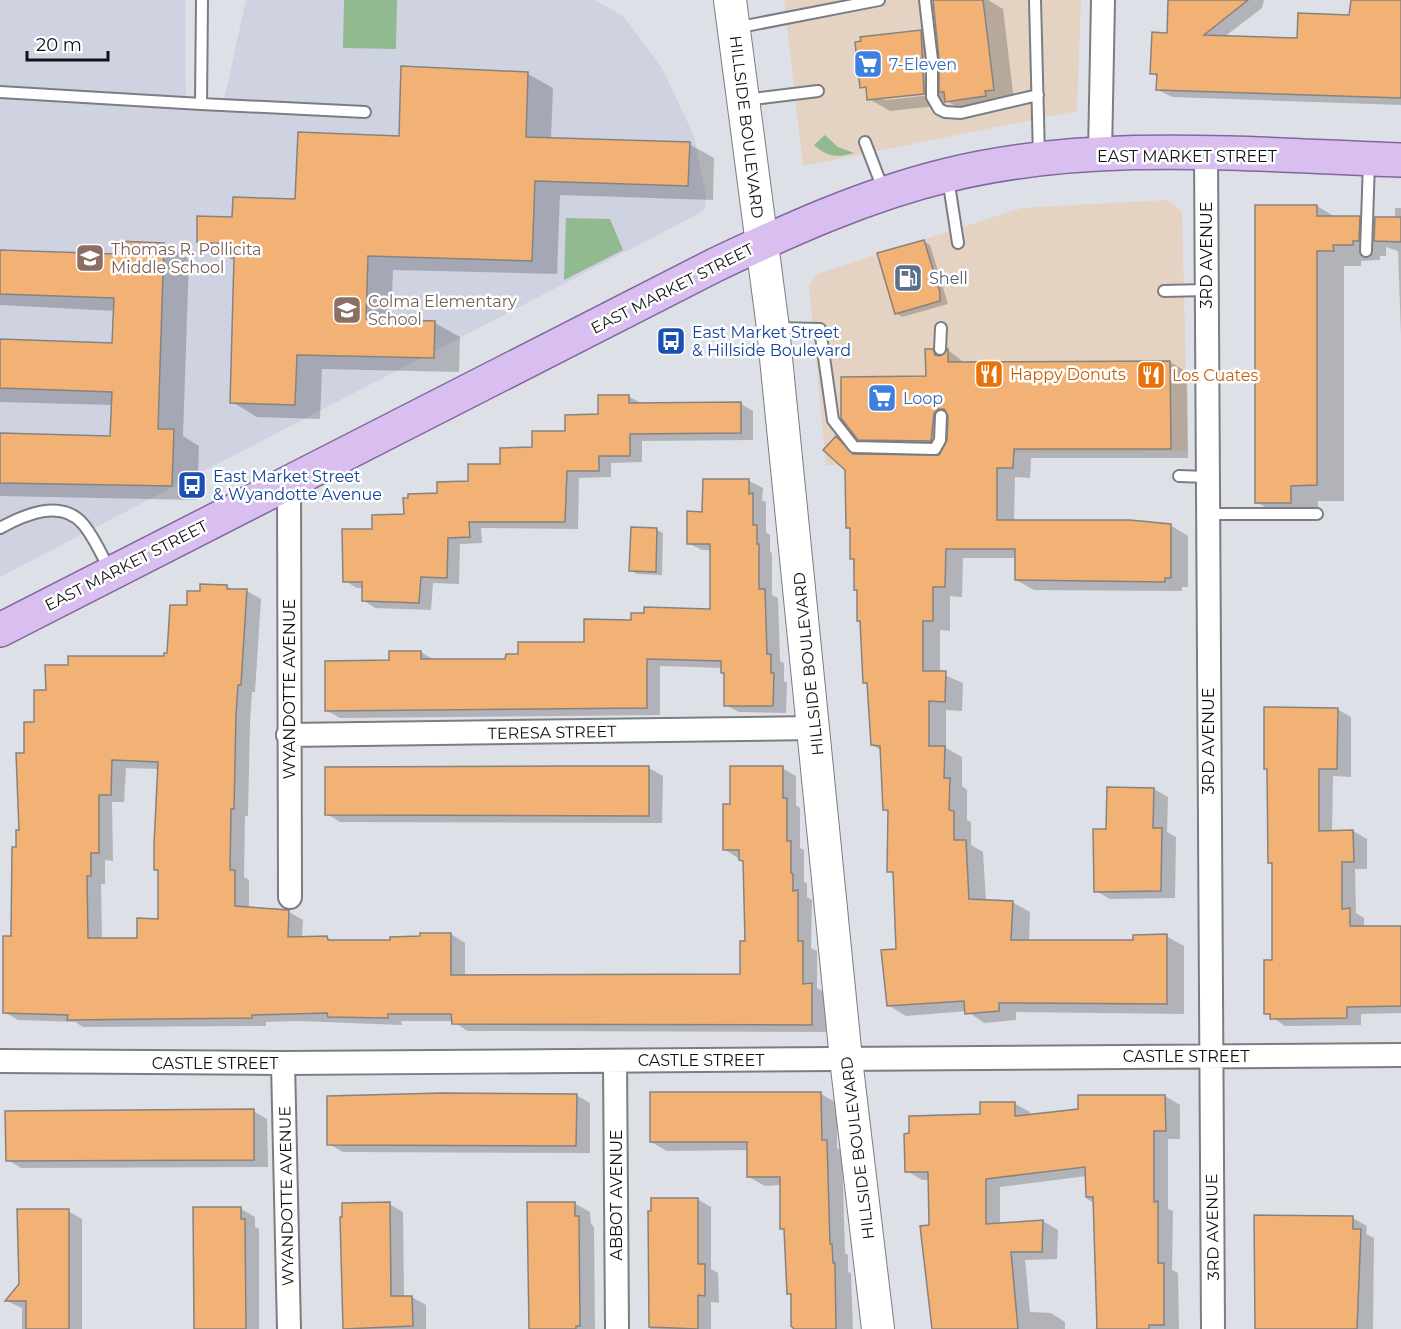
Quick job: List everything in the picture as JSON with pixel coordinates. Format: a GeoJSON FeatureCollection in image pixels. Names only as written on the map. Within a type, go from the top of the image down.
{"type":"FeatureCollection","features":[{"type":"Feature","properties":{"kind":"main road","name":"HILLSIDE BOULEVARD"},"geometry":{"type":"LineString","coordinates":[[732,14],[773,328],[815,728],[846,1059],[878,1329]]}},
{"type":"Feature","properties":{"kind":"main road","name":"EAST MARKET STREET"},"geometry":{"type":"LineString","coordinates":[[0,630],[762,243],[885,192],[948,175],[1039,159],[1100,154],[1206,153],[1401,160]]}},
{"type":"Feature","properties":{"kind":"street"},"geometry":{"type":"LineString","coordinates":[[1100,154],[1103,0]]}},
{"type":"Feature","properties":{"kind":"street","name":"3RD AVENUE"},"geometry":{"type":"LineString","coordinates":[[1206,153],[1213,1329]]}},
{"type":"Feature","properties":{"kind":"street","name":"WYANDOTTE AVENUE"},"geometry":{"type":"LineString","coordinates":[[289,482],[290,897]]}},
{"type":"Feature","properties":{"kind":"street","name":"TERESA STREET"},"geometry":{"type":"LineString","coordinates":[[288,735],[815,728]]}},
{"type":"Feature","properties":{"kind":"street","name":"CASTLE STREET"},"geometry":{"type":"LineString","coordinates":[[0,1061],[283,1063],[1401,1055]]}},
{"type":"Feature","properties":{"kind":"street","name":"ABBOT AVENUE"},"geometry":{"type":"LineString","coordinates":[[615,1061],[617,1329]]}},
{"type":"Feature","properties":{"kind":"street","name":"WYANDOTTE AVENUE"},"geometry":{"type":"LineString","coordinates":[[283,1063],[289,1329]]}},
{"type":"Feature","properties":{"kind":"lane"},"geometry":{"type":"LineString","coordinates":[[201,104],[202,0]]}},
{"type":"Feature","properties":{"kind":"lane"},"geometry":{"type":"LineString","coordinates":[[732,14],[879,0]]}},
{"type":"Feature","properties":{"kind":"lane"},"geometry":{"type":"LineString","coordinates":[[925,0],[932,60],[932,98],[939,109],[945,112],[961,113],[1038,95]]}},
{"type":"Feature","properties":{"kind":"lane"},"geometry":{"type":"LineString","coordinates":[[1035,0],[1039,159]]}},
{"type":"Feature","properties":{"kind":"lane"},"geometry":{"type":"LineString","coordinates":[[745,100],[818,91]]}},
{"type":"Feature","properties":{"kind":"lane"},"geometry":{"type":"LineString","coordinates":[[0,92],[365,112]]}},
{"type":"Feature","properties":{"kind":"lane"},"geometry":{"type":"LineString","coordinates":[[865,142],[885,192]]}},
{"type":"Feature","properties":{"kind":"lane"},"geometry":{"type":"LineString","coordinates":[[1365,251],[1369,159]]}},
{"type":"Feature","properties":{"kind":"lane"},"geometry":{"type":"LineString","coordinates":[[948,175],[958,243]]}},
{"type":"Feature","properties":{"kind":"lane"},"geometry":{"type":"LineString","coordinates":[[1164,291],[1206,290]]}},
{"type":"Feature","properties":{"kind":"lane"},"geometry":{"type":"LineString","coordinates":[[773,328],[820,329],[833,420],[854,447],[935,449],[940,440],[941,416]]}},
{"type":"Feature","properties":{"kind":"lane"},"geometry":{"type":"LineString","coordinates":[[940,349],[941,328]]}},
{"type":"Feature","properties":{"kind":"lane"},"geometry":{"type":"LineString","coordinates":[[1179,476],[1207,477]]}},
{"type":"Feature","properties":{"kind":"lane"},"geometry":{"type":"LineString","coordinates":[[0,528],[22,516],[43,510],[66,513],[83,524],[112,573]]}},
{"type":"Feature","properties":{"kind":"lane"},"geometry":{"type":"LineString","coordinates":[[1208,514],[1317,514]]}},
{"type":"Feature","properties":{"kind":"shaded area","name":"Colma Elementary School"},"geometry":{"type":"Polygon","coordinates":[[[0,0],[185,0],[186,110],[222,109],[246,0],[595,0],[624,17],[662,68],[694,136],[706,196],[705,208],[700,213],[0,577],[0,0]]]}},
{"type":"Feature","properties":{"kind":"shaded area"},"geometry":{"type":"Polygon","coordinates":[[[784,0],[1081,0],[1077,111],[803,166],[784,0]]]}},
{"type":"Feature","properties":{"kind":"shaded area"},"geometry":{"type":"Polygon","coordinates":[[[1167,200],[1182,211],[1188,451],[951,453],[951,463],[826,465],[809,286],[817,274],[1021,208],[1167,200]]]}},
{"type":"Feature","properties":{"kind":"green space"},"geometry":{"type":"Polygon","coordinates":[[[344,0],[397,0],[396,49],[343,48],[344,0]]]}},
{"type":"Feature","properties":{"kind":"green space"},"geometry":{"type":"Polygon","coordinates":[[[825,135],[838,147],[854,153],[837,156],[823,152],[814,145],[825,135]]]}},
{"type":"Feature","properties":{"kind":"green space"},"geometry":{"type":"Polygon","coordinates":[[[566,218],[610,219],[623,250],[564,280],[566,218]]]}},
{"type":"Feature","properties":{"kind":"building"},"geometry":{"type":"Polygon","coordinates":[[[933,0],[983,0],[994,90],[985,91],[986,96],[945,102],[944,92],[939,92],[939,59],[933,0]]]}},
{"type":"Feature","properties":{"kind":"building"},"geometry":{"type":"Polygon","coordinates":[[[1168,0],[1248,0],[1204,35],[1297,38],[1298,13],[1349,15],[1351,0],[1401,0],[1401,98],[1156,90],[1157,74],[1150,74],[1152,32],[1167,33],[1168,0]]]}},
{"type":"Feature","properties":{"kind":"building"},"geometry":{"type":"Polygon","coordinates":[[[921,30],[924,94],[867,100],[866,87],[860,88],[855,42],[861,41],[860,37],[921,30]]]}},
{"type":"Feature","properties":{"kind":"building"},"geometry":{"type":"Polygon","coordinates":[[[401,66],[528,72],[526,137],[690,142],[688,186],[535,181],[532,261],[368,256],[366,319],[435,321],[434,358],[297,355],[295,405],[230,403],[234,258],[231,258],[231,244],[197,242],[197,216],[232,217],[233,197],[295,199],[298,132],[399,136],[401,66]]]}},
{"type":"Feature","properties":{"kind":"building"},"geometry":{"type":"Polygon","coordinates":[[[1255,205],[1317,205],[1317,216],[1360,216],[1359,241],[1353,241],[1353,245],[1333,245],[1334,251],[1317,251],[1317,485],[1291,486],[1291,503],[1255,503],[1255,205]]]}},
{"type":"Feature","properties":{"kind":"building"},"geometry":{"type":"Polygon","coordinates":[[[1375,217],[1401,217],[1401,242],[1374,241],[1375,217]]]}},
{"type":"Feature","properties":{"kind":"building"},"geometry":{"type":"Polygon","coordinates":[[[924,240],[940,292],[940,301],[895,314],[877,253],[924,240]]]}},
{"type":"Feature","properties":{"kind":"building"},"geometry":{"type":"Polygon","coordinates":[[[116,241],[164,243],[158,429],[174,429],[172,486],[0,483],[0,433],[110,436],[112,392],[0,388],[0,339],[112,343],[114,298],[0,294],[0,250],[116,254],[116,241]]]}},
{"type":"Feature","properties":{"kind":"building"},"geometry":{"type":"Polygon","coordinates":[[[925,349],[933,349],[935,355],[940,356],[948,349],[948,362],[1170,361],[1171,449],[1014,449],[1013,468],[997,468],[997,520],[1130,520],[1171,524],[1171,578],[1165,578],[1165,582],[1015,580],[1015,549],[946,549],[945,587],[933,587],[933,621],[923,621],[923,671],[946,671],[945,702],[929,701],[929,746],[945,746],[944,778],[950,778],[949,810],[954,811],[954,840],[966,840],[969,899],[1013,901],[1011,940],[1133,940],[1133,935],[1167,934],[1167,1004],[999,1003],[999,1011],[965,1014],[964,1001],[887,1006],[881,950],[896,949],[893,872],[887,872],[888,810],[883,810],[880,746],[871,745],[867,683],[863,683],[860,621],[857,621],[857,590],[854,590],[854,559],[850,559],[850,528],[846,528],[845,470],[823,450],[836,436],[853,454],[939,455],[947,440],[948,416],[944,409],[938,409],[934,413],[931,441],[858,440],[841,418],[841,377],[926,376],[925,349]]]}},
{"type":"Feature","properties":{"kind":"building"},"geometry":{"type":"Polygon","coordinates":[[[598,395],[629,395],[629,403],[741,402],[741,433],[630,434],[630,456],[599,456],[599,471],[567,471],[565,522],[469,522],[470,537],[448,538],[447,578],[421,577],[419,603],[362,601],[362,582],[343,582],[342,529],[372,529],[372,515],[404,514],[403,498],[408,498],[408,494],[437,493],[437,482],[468,481],[468,464],[500,464],[500,448],[532,447],[532,431],[565,431],[565,415],[598,414],[598,395]]]}},
{"type":"Feature","properties":{"kind":"building"},"geometry":{"type":"Polygon","coordinates":[[[703,479],[749,479],[749,494],[753,493],[753,525],[757,525],[757,544],[759,544],[759,589],[765,589],[767,654],[771,654],[771,673],[774,673],[773,706],[724,706],[724,673],[721,673],[721,661],[647,659],[647,708],[325,711],[325,661],[389,660],[389,651],[421,651],[421,659],[505,659],[506,654],[518,654],[518,642],[584,642],[584,619],[631,620],[631,613],[644,613],[644,607],[710,609],[710,544],[687,544],[687,511],[702,512],[703,479]]]}},
{"type":"Feature","properties":{"kind":"building"},"geometry":{"type":"Polygon","coordinates":[[[631,527],[657,528],[656,572],[629,571],[631,527]]]}},
{"type":"Feature","properties":{"kind":"building"},"geometry":{"type":"Polygon","coordinates":[[[200,584],[227,585],[227,589],[247,589],[241,685],[238,685],[236,714],[234,809],[231,809],[230,870],[235,870],[235,906],[289,910],[288,937],[327,936],[328,940],[390,940],[390,937],[420,936],[420,933],[451,933],[451,975],[740,974],[740,941],[745,941],[743,861],[739,860],[739,850],[723,850],[723,804],[730,804],[730,766],[783,766],[783,798],[787,798],[787,841],[791,841],[793,891],[798,890],[798,941],[803,941],[803,984],[812,983],[812,1025],[452,1024],[451,1014],[388,1014],[388,1018],[328,1017],[327,1013],[252,1015],[252,1018],[67,1020],[68,1015],[3,1013],[3,936],[11,936],[12,847],[16,847],[16,830],[19,830],[16,753],[24,753],[24,722],[34,722],[34,690],[46,690],[45,665],[68,665],[68,656],[164,656],[164,653],[167,653],[170,605],[187,605],[187,591],[200,591],[200,584]],[[112,760],[111,795],[99,795],[99,853],[91,853],[91,876],[87,876],[88,938],[137,938],[137,918],[158,919],[158,870],[154,870],[154,845],[158,762],[112,760]]]}},
{"type":"Feature","properties":{"kind":"building"},"geometry":{"type":"Polygon","coordinates":[[[1264,707],[1338,708],[1337,769],[1319,769],[1319,831],[1353,830],[1354,862],[1342,862],[1342,909],[1350,908],[1350,926],[1401,926],[1401,1006],[1347,1007],[1347,1018],[1270,1019],[1270,1014],[1264,1014],[1264,960],[1272,960],[1272,863],[1268,863],[1264,707]]]}},
{"type":"Feature","properties":{"kind":"building"},"geometry":{"type":"Polygon","coordinates":[[[649,766],[649,816],[325,815],[325,767],[649,766]]]}},
{"type":"Feature","properties":{"kind":"building"},"geometry":{"type":"Polygon","coordinates":[[[1107,787],[1154,788],[1153,828],[1162,828],[1161,891],[1094,892],[1093,829],[1106,829],[1107,787]]]}},
{"type":"Feature","properties":{"kind":"building"},"geometry":{"type":"Polygon","coordinates":[[[650,1092],[821,1092],[822,1140],[827,1140],[830,1244],[832,1244],[833,1263],[835,1263],[836,1329],[794,1329],[791,1326],[791,1294],[787,1294],[784,1229],[780,1229],[780,1177],[747,1177],[747,1142],[650,1142],[650,1092]]]}},
{"type":"Feature","properties":{"kind":"building"},"geometry":{"type":"Polygon","coordinates":[[[442,1093],[577,1094],[576,1146],[327,1145],[327,1096],[442,1093]]]}},
{"type":"Feature","properties":{"kind":"building"},"geometry":{"type":"Polygon","coordinates":[[[1078,1095],[1165,1095],[1166,1131],[1154,1131],[1154,1202],[1158,1201],[1158,1263],[1164,1263],[1164,1325],[1149,1325],[1149,1329],[1097,1329],[1093,1197],[1086,1197],[1085,1167],[986,1179],[986,1224],[1043,1220],[1042,1252],[1011,1252],[1018,1329],[932,1329],[920,1226],[929,1225],[928,1172],[905,1172],[904,1134],[909,1133],[909,1116],[980,1114],[980,1102],[1015,1102],[1015,1116],[1078,1109],[1078,1095]]]}},
{"type":"Feature","properties":{"kind":"building"},"geometry":{"type":"Polygon","coordinates":[[[254,1109],[254,1160],[6,1161],[5,1111],[254,1109]]]}},
{"type":"Feature","properties":{"kind":"building"},"geometry":{"type":"Polygon","coordinates":[[[651,1198],[698,1198],[698,1264],[705,1264],[705,1296],[698,1295],[698,1329],[649,1327],[648,1211],[651,1211],[651,1198]]]}},
{"type":"Feature","properties":{"kind":"building"},"geometry":{"type":"Polygon","coordinates":[[[390,1202],[391,1296],[412,1296],[413,1326],[343,1329],[340,1217],[342,1217],[342,1203],[390,1202]]]}},
{"type":"Feature","properties":{"kind":"building"},"geometry":{"type":"Polygon","coordinates":[[[527,1202],[575,1202],[575,1216],[579,1216],[580,1326],[576,1326],[576,1329],[529,1329],[527,1202]]]}},
{"type":"Feature","properties":{"kind":"building"},"geometry":{"type":"Polygon","coordinates":[[[193,1207],[241,1207],[241,1219],[245,1219],[246,1329],[194,1329],[193,1207]]]}},
{"type":"Feature","properties":{"kind":"building"},"geometry":{"type":"Polygon","coordinates":[[[17,1209],[69,1209],[69,1329],[26,1329],[26,1301],[5,1301],[19,1284],[17,1209]]]}},
{"type":"Feature","properties":{"kind":"building"},"geometry":{"type":"Polygon","coordinates":[[[1254,1215],[1353,1216],[1353,1229],[1361,1229],[1357,1329],[1255,1329],[1254,1215]]]}},
{"type":"Feature","properties":{"kind":"place","name":"7-Eleven"},"geometry":{"type":"Point","coordinates":[868,64]}},
{"type":"Feature","properties":{"kind":"place","name":"Thomas R. Pollicita Middle School"},"geometry":{"type":"Point","coordinates":[90,258]}},
{"type":"Feature","properties":{"kind":"place","name":"Shell"},"geometry":{"type":"Point","coordinates":[908,278]}},
{"type":"Feature","properties":{"kind":"place","name":"Colma Elementary School"},"geometry":{"type":"Point","coordinates":[347,310]}},
{"type":"Feature","properties":{"kind":"place","name":"East Market Street & Hillside Boulevard"},"geometry":{"type":"Point","coordinates":[671,341]}},
{"type":"Feature","properties":{"kind":"place","name":"Happy Donuts"},"geometry":{"type":"Point","coordinates":[989,374]}},
{"type":"Feature","properties":{"kind":"place","name":"Los Cuates"},"geometry":{"type":"Point","coordinates":[1151,375]}},
{"type":"Feature","properties":{"kind":"place","name":"Loop"},"geometry":{"type":"Point","coordinates":[882,398]}},
{"type":"Feature","properties":{"kind":"place","name":"East Market Street & Wyandotte Avenue"},"geometry":{"type":"Point","coordinates":[192,485]}}]}
